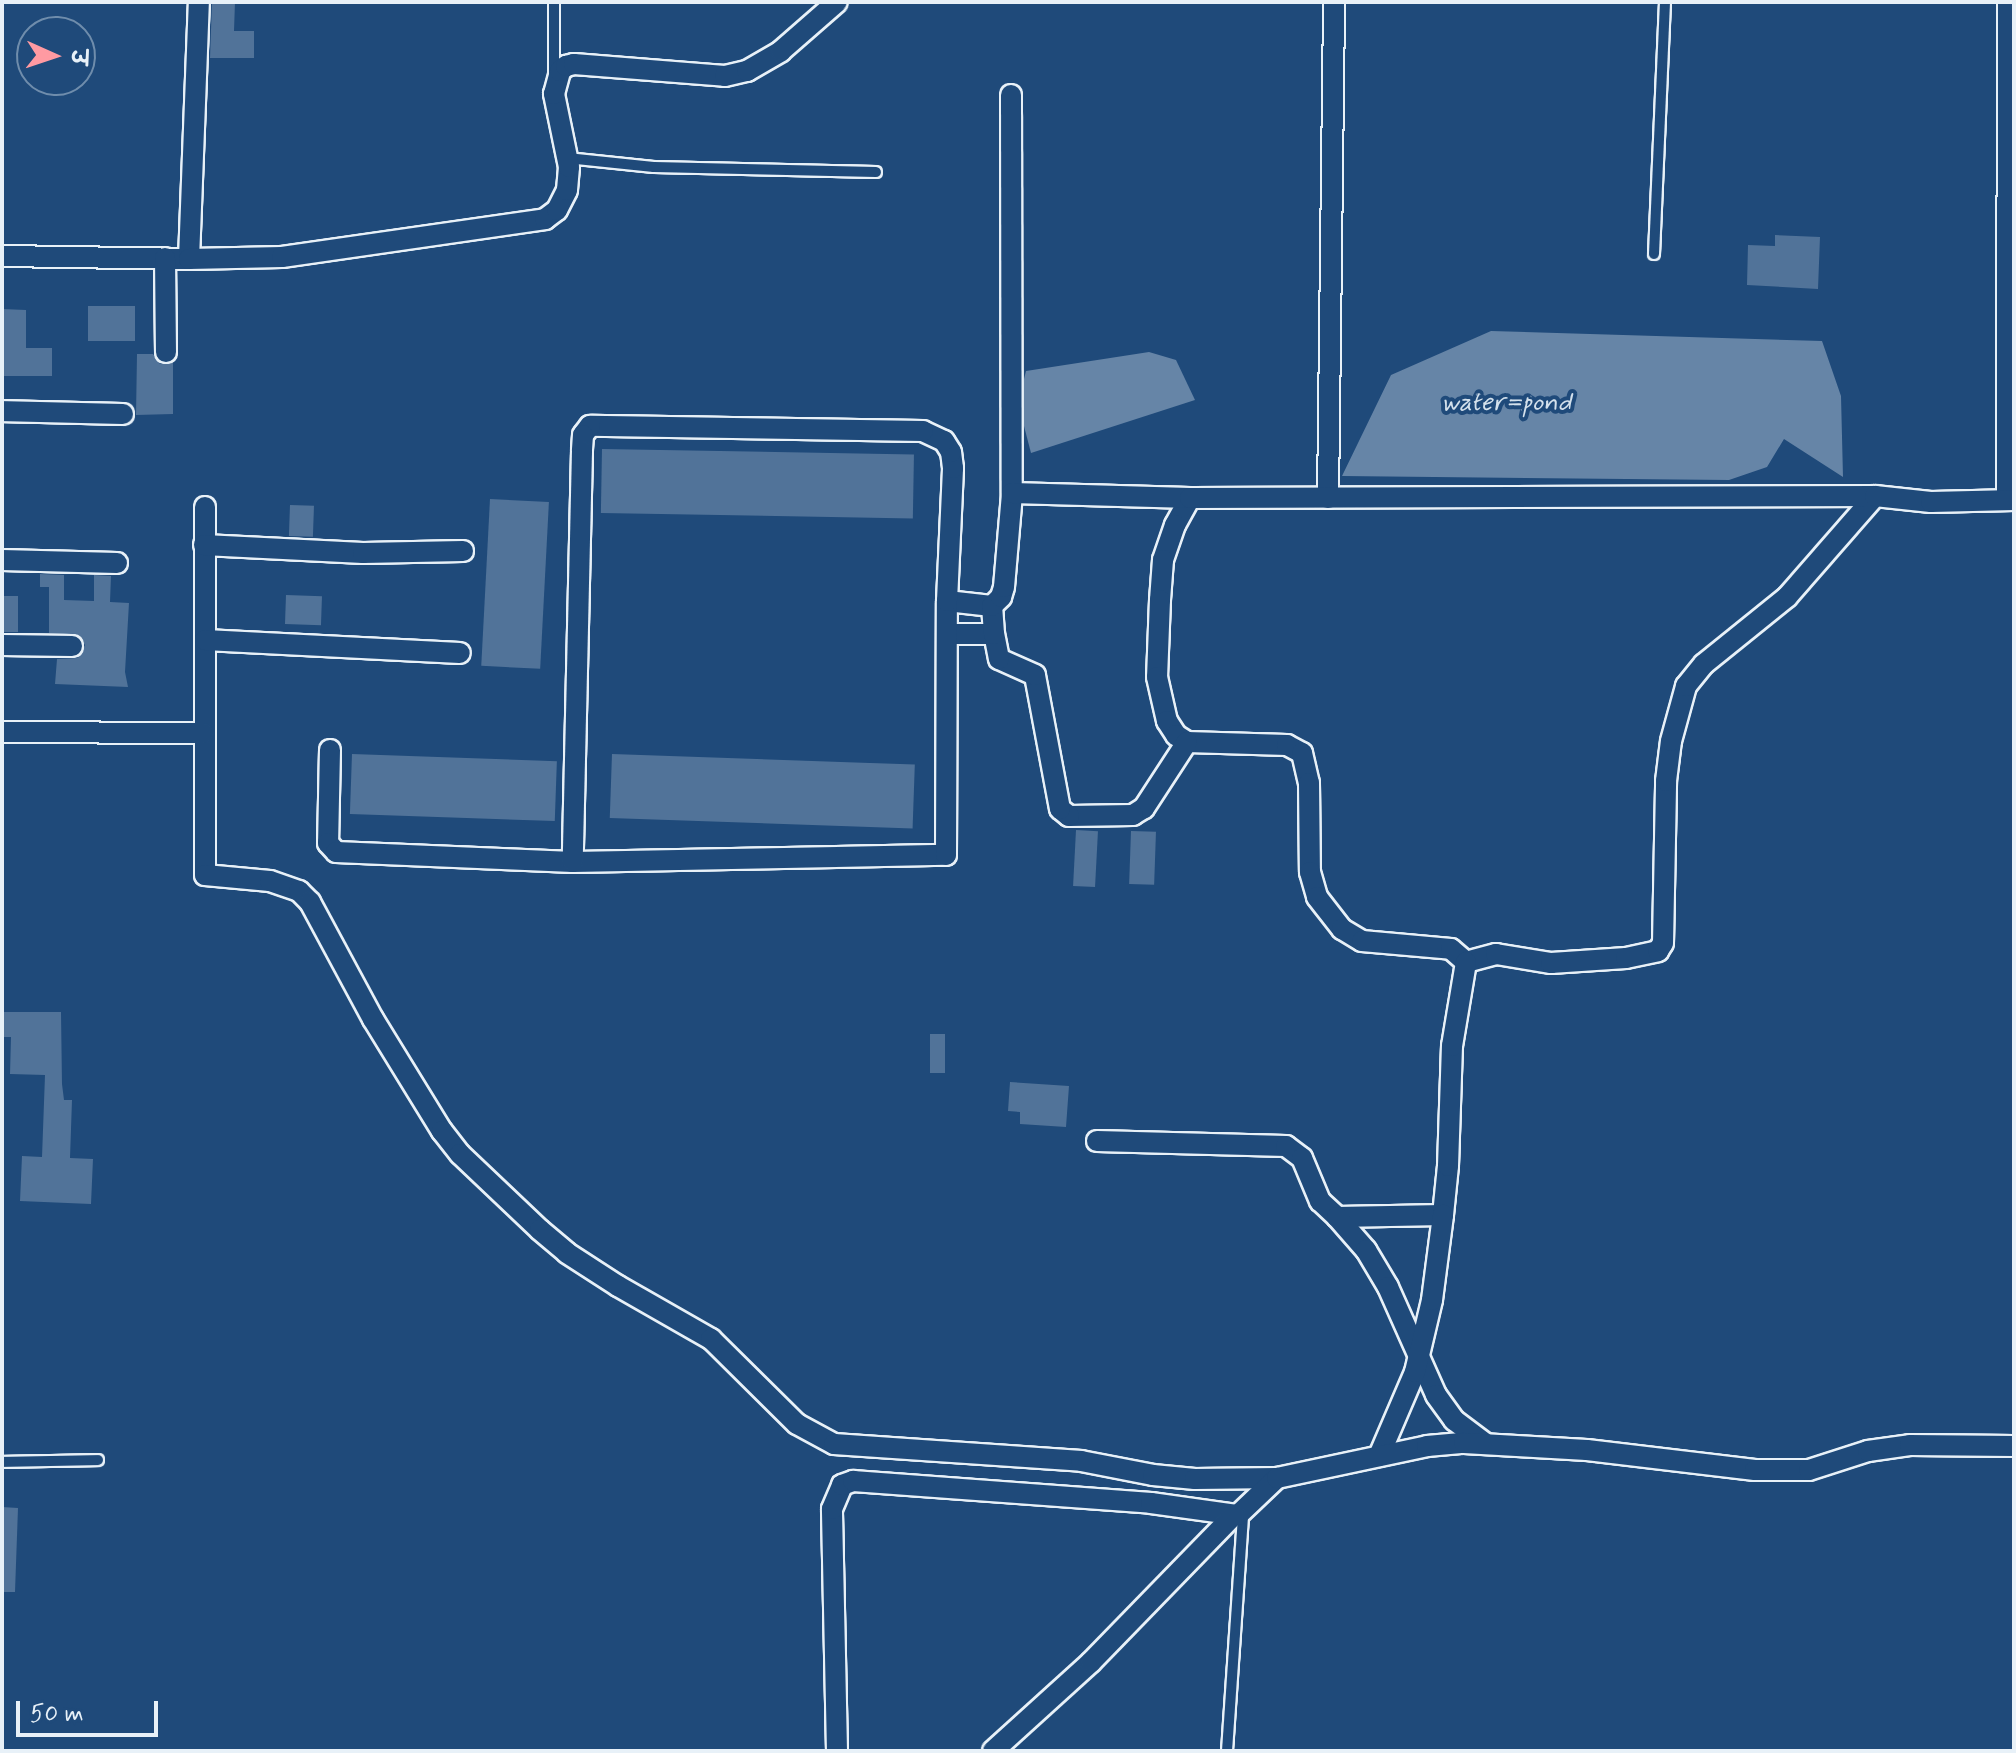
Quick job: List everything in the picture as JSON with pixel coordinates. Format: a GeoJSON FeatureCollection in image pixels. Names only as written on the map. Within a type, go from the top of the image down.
{"type":"FeatureCollection","features":[{"type":"Feature","properties":{"kind":"street"},"geometry":{"type":"LineString","coordinates":[[189,259],[199,2]]}},
{"type":"Feature","properties":{"kind":"street"},"geometry":{"type":"LineString","coordinates":[[2,256],[282,257],[346,245],[530,223],[557,210],[567,190],[567,158],[555,83],[560,71],[574,64],[725,76],[747,71],[781,51],[837,2]]}},
{"type":"Feature","properties":{"kind":"street"},"geometry":{"type":"LineString","coordinates":[[1328,498],[1334,2]]}},
{"type":"Feature","properties":{"kind":"street"},"geometry":{"type":"LineString","coordinates":[[1012,493],[1190,498],[1875,496],[1931,502],[2010,500],[2008,2]]}},
{"type":"Feature","properties":{"kind":"street"},"geometry":{"type":"LineString","coordinates":[[1011,95],[1012,493],[1004,587],[1001,597],[992,606],[999,659],[1035,675],[1057,799],[1060,809],[1069,816],[1133,815],[1144,808],[1187,742]]}},
{"type":"Feature","properties":{"kind":"street"},"geometry":{"type":"LineString","coordinates":[[165,258],[166,352]]}},
{"type":"Feature","properties":{"kind":"street"},"geometry":{"type":"LineString","coordinates":[[2,411],[123,414]]}},
{"type":"Feature","properties":{"kind":"street"},"geometry":{"type":"LineString","coordinates":[[330,750],[328,843],[336,852],[573,862],[946,855],[947,601],[953,468],[951,452],[934,434],[590,426],[583,435],[582,451],[573,862]]}},
{"type":"Feature","properties":{"kind":"street"},"geometry":{"type":"LineString","coordinates":[[1466,962],[1487,954],[1551,963],[1626,958],[1658,951],[1663,943],[1666,781],[1671,741],[1686,686],[1704,664],[1787,597],[1875,496]]}},
{"type":"Feature","properties":{"kind":"street"},"geometry":{"type":"LineString","coordinates":[[1190,498],[1175,525],[1163,560],[1157,677],[1167,721],[1176,735],[1187,742],[1287,745],[1298,748],[1308,773],[1310,872],[1325,912],[1342,929],[1362,941],[1451,949],[1466,962]]}},
{"type":"Feature","properties":{"kind":"street"},"geometry":{"type":"LineString","coordinates":[[205,507],[205,875],[270,881],[299,891],[321,919],[373,1019],[460,1154],[567,1253],[711,1339],[802,1428],[834,1444],[1081,1461],[1153,1475],[1195,1479],[1277,1478],[1427,1446],[1486,1444],[1587,1450],[1700,1466],[1770,1471],[1809,1470],[1868,1451],[1910,1445],[2014,1446]]}},
{"type":"Feature","properties":{"kind":"street"},"geometry":{"type":"LineString","coordinates":[[204,545],[363,553],[463,551]]}},
{"type":"Feature","properties":{"kind":"street"},"geometry":{"type":"LineString","coordinates":[[2,560],[117,563]]}},
{"type":"Feature","properties":{"kind":"street"},"geometry":{"type":"LineString","coordinates":[[947,601],[992,606]]}},
{"type":"Feature","properties":{"kind":"street"},"geometry":{"type":"LineString","coordinates":[[947,634],[994,634]]}},
{"type":"Feature","properties":{"kind":"street"},"geometry":{"type":"LineString","coordinates":[[205,640],[460,653]]}},
{"type":"Feature","properties":{"kind":"street"},"geometry":{"type":"LineString","coordinates":[[2,645],[72,646]]}},
{"type":"Feature","properties":{"kind":"street"},"geometry":{"type":"LineString","coordinates":[[2,732],[204,733]]}},
{"type":"Feature","properties":{"kind":"street"},"geometry":{"type":"LineString","coordinates":[[1379,1456],[1418,1360],[1432,1300],[1448,1166],[1452,1046],[1466,962]]}},
{"type":"Feature","properties":{"kind":"street"},"geometry":{"type":"LineString","coordinates":[[1097,1141],[1286,1146],[1302,1158],[1320,1201],[1366,1250],[1388,1287],[1418,1360],[1454,1420],[1486,1444]]}},
{"type":"Feature","properties":{"kind":"street"},"geometry":{"type":"LineString","coordinates":[[1337,1217],[1443,1215]]}},
{"type":"Feature","properties":{"kind":"street"},"geometry":{"type":"LineString","coordinates":[[993,1751],[1091,1662],[1277,1478]]}},
{"type":"Feature","properties":{"kind":"street"},"geometry":{"type":"LineString","coordinates":[[837,1751],[831,1608],[832,1509],[842,1485],[853,1481],[977,1489],[1151,1503],[1238,1514]]}},
{"type":"Feature","properties":{"kind":"lane"},"geometry":{"type":"LineString","coordinates":[[554,2],[555,83]]}},
{"type":"Feature","properties":{"kind":"lane"},"geometry":{"type":"LineString","coordinates":[[1654,254],[1665,2]]}},
{"type":"Feature","properties":{"kind":"lane"},"geometry":{"type":"LineString","coordinates":[[567,158],[654,167],[876,172]]}},
{"type":"Feature","properties":{"kind":"lane"},"geometry":{"type":"LineString","coordinates":[[2,1462],[98,1460]]}},
{"type":"Feature","properties":{"kind":"lane"},"geometry":{"type":"LineString","coordinates":[[1227,1751],[1238,1514]]}},
{"type":"Feature","properties":{"kind":"water","name":"water=pond"},"geometry":{"type":"Polygon","coordinates":[[[1491,331],[1822,341],[1841,396],[1843,477],[1784,439],[1767,467],[1729,480],[1342,476],[1391,375],[1491,331]]]}},
{"type":"Feature","properties":{"kind":"water"},"geometry":{"type":"Polygon","coordinates":[[[1149,352],[1176,360],[1195,400],[1031,453],[1018,403],[1026,371],[1149,352]]]}},
{"type":"Feature","properties":{"kind":"building"},"geometry":{"type":"Polygon","coordinates":[[[212,2],[235,2],[234,31],[254,31],[254,58],[210,58],[212,2]]]}},
{"type":"Feature","properties":{"kind":"building"},"geometry":{"type":"Polygon","coordinates":[[[1775,235],[1820,237],[1818,289],[1747,285],[1748,245],[1775,246],[1775,235]]]}},
{"type":"Feature","properties":{"kind":"building"},"geometry":{"type":"Polygon","coordinates":[[[88,306],[135,306],[135,341],[88,341],[88,306]]]}},
{"type":"Feature","properties":{"kind":"building"},"geometry":{"type":"Polygon","coordinates":[[[2,309],[26,310],[26,348],[52,348],[52,376],[2,376],[2,309]]]}},
{"type":"Feature","properties":{"kind":"building"},"geometry":{"type":"Polygon","coordinates":[[[137,354],[153,354],[160,364],[173,363],[173,414],[136,415],[137,354]]]}},
{"type":"Feature","properties":{"kind":"building"},"geometry":{"type":"Polygon","coordinates":[[[602,449],[914,454],[913,518],[601,513],[602,449]]]}},
{"type":"Feature","properties":{"kind":"building"},"geometry":{"type":"Polygon","coordinates":[[[490,499],[549,502],[540,669],[481,666],[490,499]]]}},
{"type":"Feature","properties":{"kind":"building"},"geometry":{"type":"Polygon","coordinates":[[[290,505],[314,506],[313,537],[289,536],[290,505]]]}},
{"type":"Feature","properties":{"kind":"building"},"geometry":{"type":"Polygon","coordinates":[[[40,574],[64,575],[64,600],[94,601],[94,575],[111,576],[110,602],[129,603],[125,672],[128,687],[55,684],[57,659],[78,658],[85,645],[78,635],[49,633],[49,587],[40,587],[40,574]]]}},
{"type":"Feature","properties":{"kind":"building"},"geometry":{"type":"Polygon","coordinates":[[[286,595],[322,596],[321,625],[285,624],[286,595]]]}},
{"type":"Feature","properties":{"kind":"building"},"geometry":{"type":"Polygon","coordinates":[[[2,596],[18,596],[18,632],[2,632],[2,596]]]}},
{"type":"Feature","properties":{"kind":"building"},"geometry":{"type":"Polygon","coordinates":[[[352,754],[557,761],[555,821],[350,814],[352,754]]]}},
{"type":"Feature","properties":{"kind":"building"},"geometry":{"type":"Polygon","coordinates":[[[612,754],[915,765],[913,829],[610,818],[612,754]]]}},
{"type":"Feature","properties":{"kind":"building"},"geometry":{"type":"Polygon","coordinates":[[[1076,830],[1098,831],[1095,887],[1073,886],[1076,830]]]}},
{"type":"Feature","properties":{"kind":"building"},"geometry":{"type":"Polygon","coordinates":[[[1131,831],[1156,832],[1154,885],[1129,884],[1131,831]]]}},
{"type":"Feature","properties":{"kind":"building"},"geometry":{"type":"Polygon","coordinates":[[[2,1012],[61,1012],[64,1100],[72,1100],[70,1158],[93,1159],[91,1204],[20,1201],[22,1156],[42,1157],[45,1075],[10,1074],[11,1037],[2,1037],[2,1012]]]}},
{"type":"Feature","properties":{"kind":"building"},"geometry":{"type":"Polygon","coordinates":[[[930,1034],[945,1034],[945,1073],[930,1073],[930,1034]]]}},
{"type":"Feature","properties":{"kind":"building"},"geometry":{"type":"Polygon","coordinates":[[[1010,1082],[1069,1086],[1066,1127],[1020,1124],[1020,1112],[1008,1111],[1010,1082]]]}},
{"type":"Feature","properties":{"kind":"building"},"geometry":{"type":"Polygon","coordinates":[[[2,1507],[18,1508],[15,1592],[2,1592],[2,1507]]]}}]}
